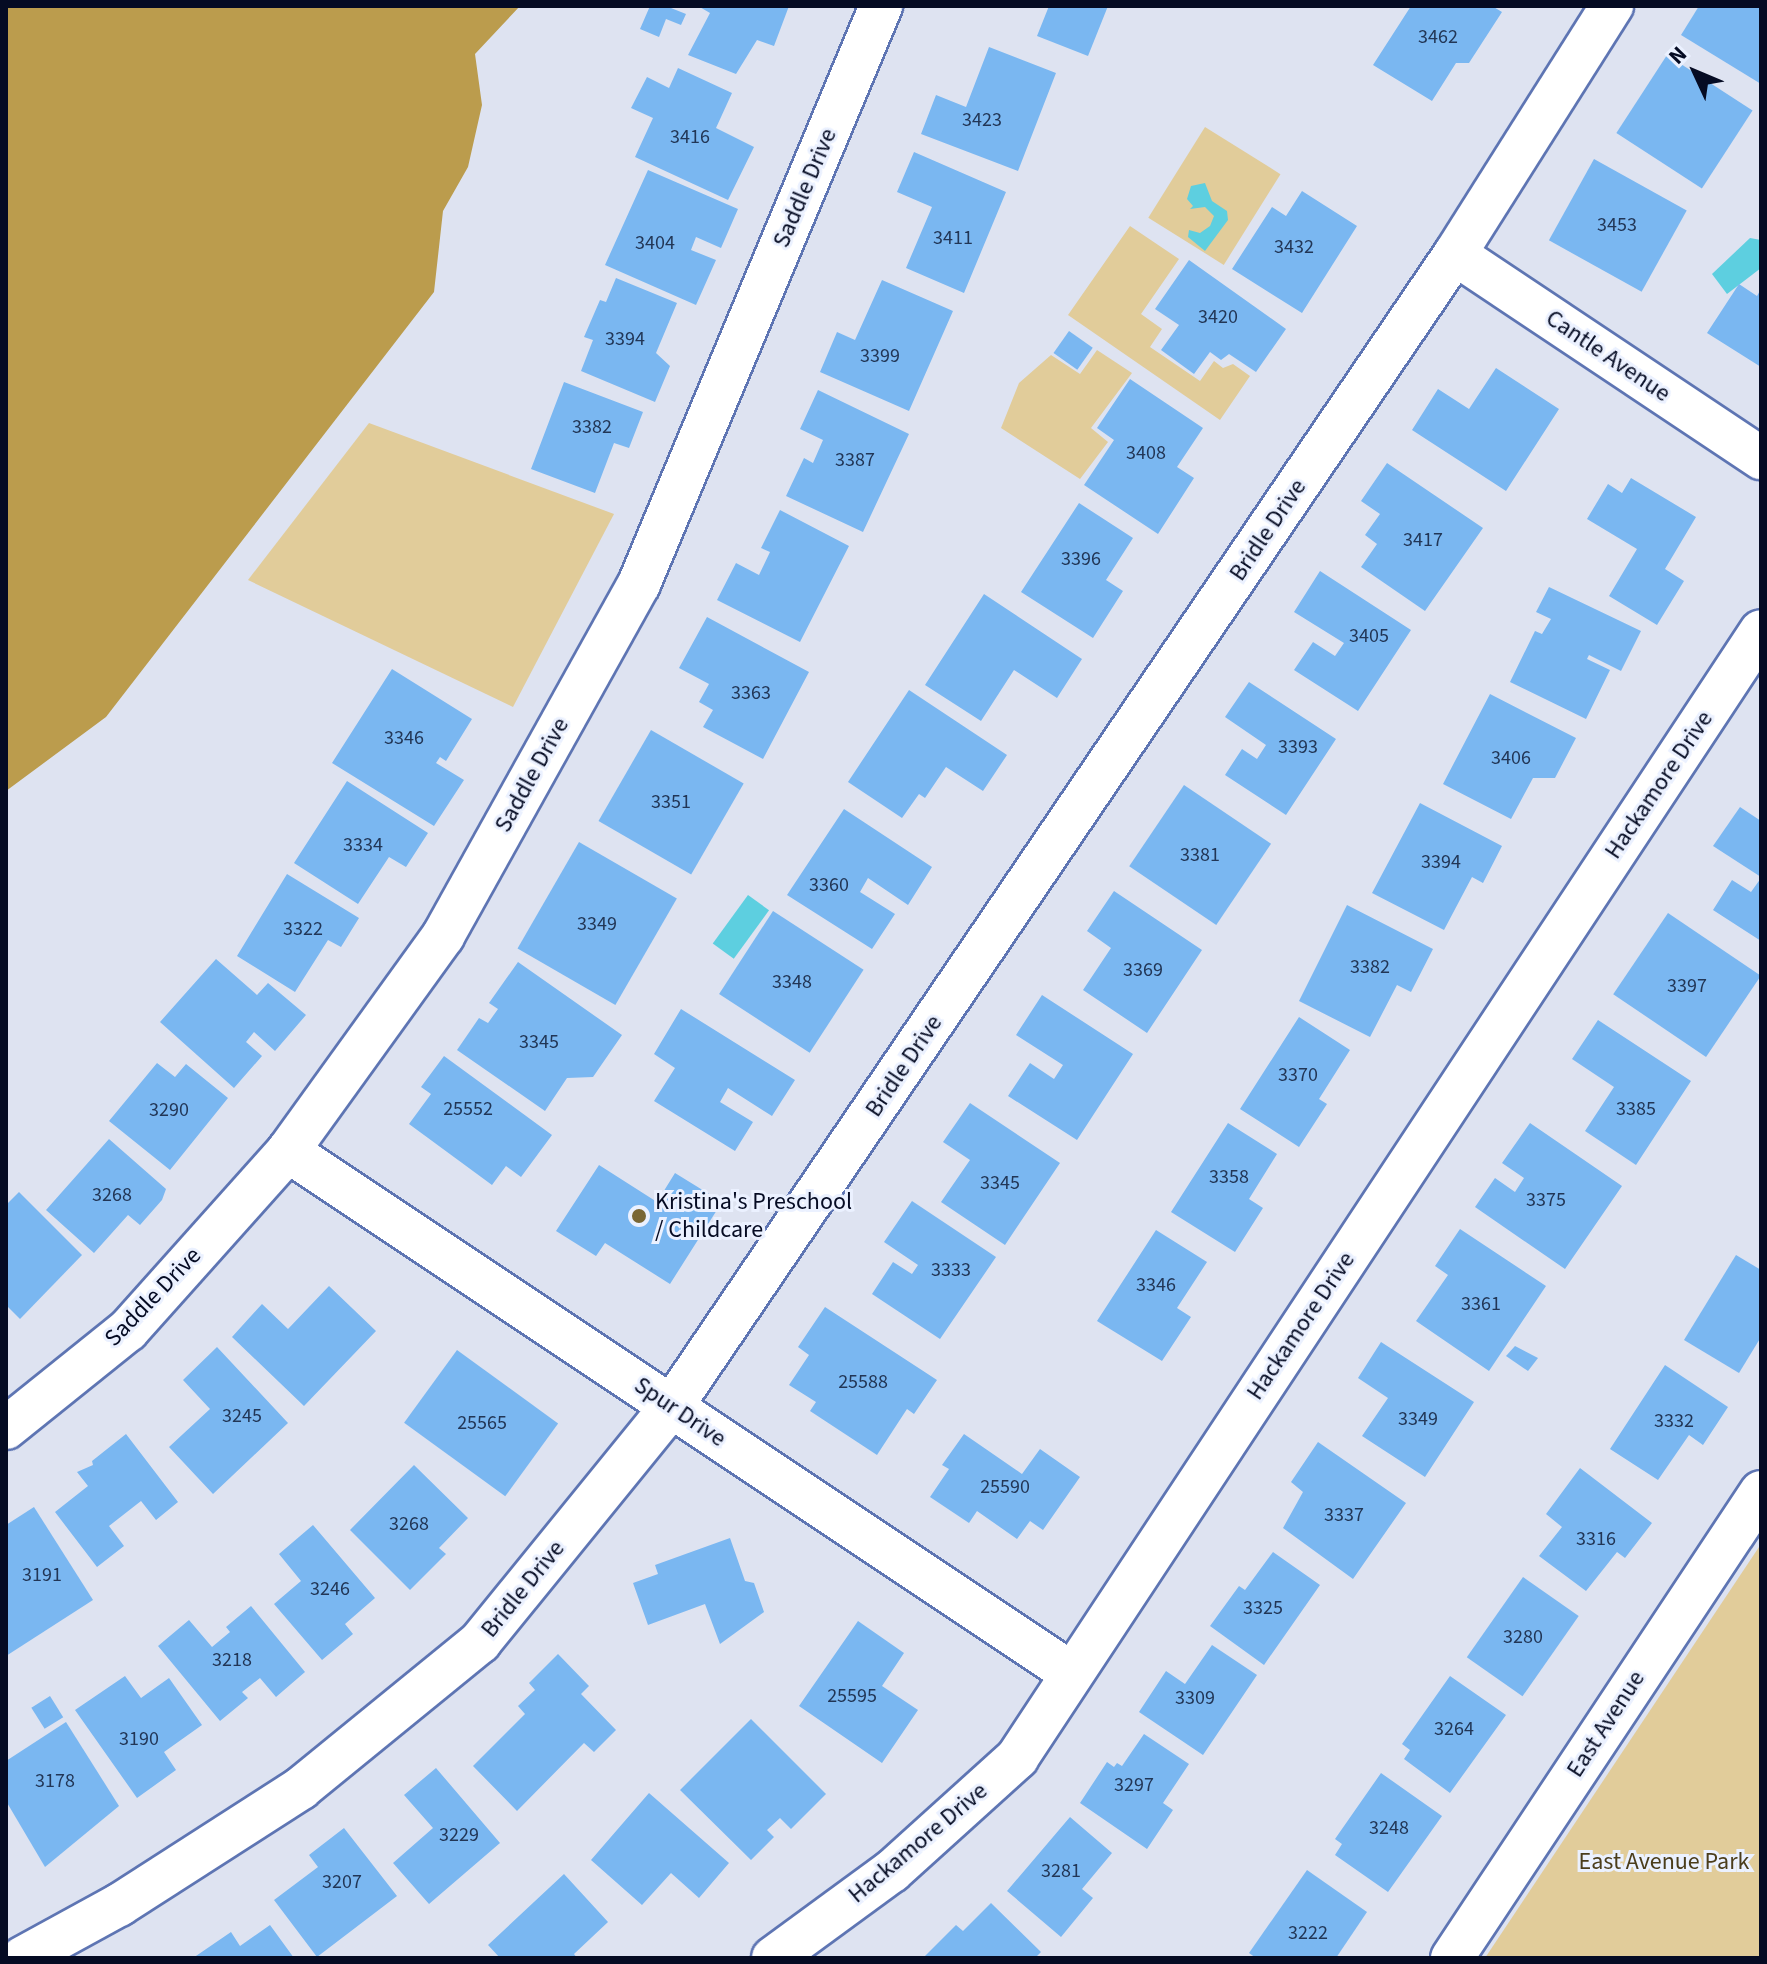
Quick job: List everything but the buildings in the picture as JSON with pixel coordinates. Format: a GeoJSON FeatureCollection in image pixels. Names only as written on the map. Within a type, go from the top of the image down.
{"type":"FeatureCollection","features":[{"type":"Feature","properties":{"kind":"street","name":"Saddle Drive"},"geometry":{"type":"LineString","coordinates":[[6,1428],[128,1330],[288,1151],[443,936],[639,584],[881,6]]}},
{"type":"Feature","properties":{"kind":"street","name":"Bridle Drive"},"geometry":{"type":"LineString","coordinates":[[22,1958],[119,1905],[301,1788],[480,1642],[672,1406],[1455,254],[1612,6]]}},
{"type":"Feature","properties":{"kind":"street","name":"Cantle Avenue"},"geometry":{"type":"LineString","coordinates":[[1455,254],[1761,458]]}},
{"type":"Feature","properties":{"kind":"street","name":"Hackamore Drive"},"geometry":{"type":"LineString","coordinates":[[773,1958],[892,1871],[1017,1758],[1761,631]]}},
{"type":"Feature","properties":{"kind":"street","name":"Spur Drive"},"geometry":{"type":"LineString","coordinates":[[288,1151],[1071,1673]]}},
{"type":"Feature","properties":{"kind":"street","name":"East Avenue"},"geometry":{"type":"LineString","coordinates":[[1452,1958],[1761,1492]]}},
{"type":"Feature","properties":{"kind":"green space"},"geometry":{"type":"Polygon","coordinates":[[[1205,127],[1280,174],[1224,265],[1148,218],[1205,127]]]}},
{"type":"Feature","properties":{"kind":"green space"},"geometry":{"type":"Polygon","coordinates":[[[1130,226],[1179,259],[1141,314],[1162,329],[1150,347],[1200,381],[1214,361],[1223,368],[1233,364],[1250,376],[1220,420],[1068,315],[1130,226]]]}},
{"type":"Feature","properties":{"kind":"green space"},"geometry":{"type":"Polygon","coordinates":[[[1097,350],[1132,373],[1091,428],[1108,442],[1080,479],[1001,428],[1019,383],[1051,355],[1080,374],[1097,350]]]}},
{"type":"Feature","properties":{"kind":"green space"},"geometry":{"type":"Polygon","coordinates":[[[369,423],[614,514],[513,707],[248,580],[369,423]]]}},
{"type":"Feature","properties":{"kind":"green space","name":"East Avenue Park"},"geometry":{"type":"Polygon","coordinates":[[[1761,1544],[1761,1958],[1485,1958],[1761,1544]]]}},
{"type":"Feature","properties":{"kind":"shaded area"},"geometry":{"type":"Polygon","coordinates":[[[6,6],[520,6],[475,54],[482,105],[468,167],[443,211],[434,292],[106,717],[6,791],[6,6]]]}},
{"type":"Feature","properties":{"kind":"water"},"geometry":{"type":"Polygon","coordinates":[[[1205,183],[1212,201],[1227,211],[1228,220],[1205,251],[1188,237],[1189,230],[1200,233],[1210,226],[1214,216],[1205,207],[1190,209],[1193,206],[1187,199],[1191,186],[1205,183]]]}},
{"type":"Feature","properties":{"kind":"water"},"geometry":{"type":"Polygon","coordinates":[[[1750,238],[1761,240],[1761,268],[1727,294],[1712,274],[1750,238]]]}},
{"type":"Feature","properties":{"kind":"water"},"geometry":{"type":"Polygon","coordinates":[[[748,895],[769,910],[734,959],[713,944],[748,895]]]}},
{"type":"Feature","properties":{"kind":"place","name":"Kristina's Preschool / Childcare"},"geometry":{"type":"Point","coordinates":[639,1216]}}]}
